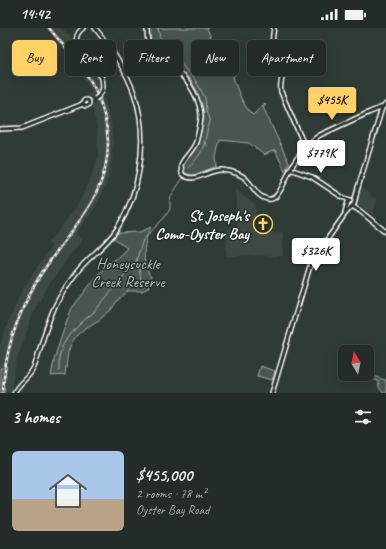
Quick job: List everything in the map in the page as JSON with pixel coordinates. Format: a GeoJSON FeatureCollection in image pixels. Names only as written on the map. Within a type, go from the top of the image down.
{"type":"FeatureCollection","features":[{"type":"Feature","properties":{"kind":"street"},"geometry":{"type":"LineString","coordinates":[[0,129],[22,128],[83,104],[88,106],[89,102],[99,96],[103,86],[102,78],[77,43],[77,34],[83,28]]}},
{"type":"Feature","properties":{"kind":"street"},"geometry":{"type":"LineString","coordinates":[[14,393],[18,386],[33,370],[54,308],[75,274],[116,230],[131,202],[138,178],[142,145],[142,126],[139,107],[131,85],[120,64],[110,47],[95,28]]}},
{"type":"Feature","properties":{"kind":"street"},"geometry":{"type":"LineString","coordinates":[[147,28],[148,42],[154,60],[159,65],[175,71],[182,76],[194,91],[200,112],[200,122],[196,143],[181,165],[181,172],[184,176],[191,178],[218,170],[226,170],[237,173],[248,181],[261,197],[270,200],[279,193],[295,161],[313,140],[320,135],[385,104]]}},
{"type":"Feature","properties":{"kind":"street"},"geometry":{"type":"LineString","coordinates":[[274,28],[272,44],[283,68],[280,84],[281,92],[302,140],[307,146]]}},
{"type":"Feature","properties":{"kind":"street"},"geometry":{"type":"LineString","coordinates":[[272,393],[311,264],[345,214],[357,191],[381,107]]}},
{"type":"Feature","properties":{"kind":"street"},"geometry":{"type":"LineString","coordinates":[[370,112],[375,112],[378,118]]}},
{"type":"Feature","properties":{"kind":"street"},"geometry":{"type":"LineString","coordinates":[[290,169],[312,177],[351,203],[386,232]]}},
{"type":"Feature","properties":{"kind":"shaded area"},"geometry":{"type":"Polygon","coordinates":[[[48,28],[62,28],[72,40],[65,40],[65,51],[48,28]]]}},
{"type":"Feature","properties":{"kind":"shaded area"},"geometry":{"type":"Polygon","coordinates":[[[82,76],[97,76],[100,80],[99,91],[95,95],[89,97],[85,93],[90,94],[92,92],[82,76]]]}},
{"type":"Feature","properties":{"kind":"shaded area"},"geometry":{"type":"Polygon","coordinates":[[[104,96],[111,123],[113,142],[109,177],[93,211],[76,234],[80,238],[83,238],[50,283],[34,311],[16,362],[11,393],[0,393],[0,345],[7,325],[25,285],[51,247],[48,241],[57,233],[78,204],[91,177],[98,157],[97,128],[92,107],[93,104],[104,96]]]}},
{"type":"Feature","properties":{"kind":"shaded area"},"geometry":{"type":"Polygon","coordinates":[[[361,187],[377,200],[372,216],[357,203],[361,187]]]}},
{"type":"Feature","properties":{"kind":"shaded area"},"geometry":{"type":"Polygon","coordinates":[[[235,190],[256,205],[256,233],[283,232],[283,256],[226,256],[227,229],[238,229],[235,190]]]}},
{"type":"Feature","properties":{"kind":"green space"},"geometry":{"type":"Polygon","coordinates":[[[149,28],[207,28],[212,40],[191,40],[191,76],[234,76],[233,77],[243,102],[253,115],[265,103],[266,104],[263,107],[289,163],[285,171],[275,150],[264,155],[249,143],[220,140],[216,157],[217,166],[191,176],[183,172],[182,167],[184,163],[197,146],[204,118],[198,93],[190,79],[183,73],[183,40],[151,40],[149,28]]]}},
{"type":"Feature","properties":{"kind":"green space","name":"Honeysuckle Creek Reserve"},"geometry":{"type":"Polygon","coordinates":[[[151,227],[146,239],[144,252],[145,265],[151,277],[148,288],[142,291],[128,291],[117,301],[111,310],[77,335],[68,352],[65,375],[51,376],[55,356],[72,308],[100,272],[127,248],[111,236],[119,233],[140,232],[151,227]]]}},
{"type":"Feature","properties":{"kind":"green space"},"geometry":{"type":"Polygon","coordinates":[[[260,366],[275,371],[272,380],[257,376],[260,366]]]}},
{"type":"Feature","properties":{"kind":"green space"},"geometry":{"type":"Polygon","coordinates":[[[0,368],[6,368],[3,393],[0,393],[0,368]]]}},
{"type":"Feature","properties":{"kind":"green space"},"geometry":{"type":"Polygon","coordinates":[[[374,376],[386,380],[386,393],[383,393],[379,387],[378,381],[374,379],[374,376]]]}},
{"type":"Feature","properties":{"kind":"waterway"},"geometry":{"type":"LineString","coordinates":[[158,28],[161,43],[195,80],[205,98],[206,111],[210,122],[202,150],[188,168]]}},
{"type":"Feature","properties":{"kind":"waterway"},"geometry":{"type":"LineString","coordinates":[[204,141],[207,146]]}},
{"type":"Feature","properties":{"kind":"waterway"},"geometry":{"type":"LineString","coordinates":[[59,371],[59,358],[62,347],[67,338],[94,312],[136,261],[143,240],[164,218],[170,209],[171,196],[183,178]]}},
{"type":"Feature","properties":{"kind":"waterway"},"geometry":{"type":"LineString","coordinates":[[137,259],[142,284]]}},
{"type":"Feature","properties":{"kind":"railway"},"geometry":{"type":"LineString","coordinates":[[3,393],[9,348],[18,319],[38,279],[94,198],[101,181],[106,162],[108,141],[107,128],[103,109],[96,91],[81,66],[49,28]]}},
{"type":"Feature","properties":{"kind":"place","name":"St Joseph's Como-Oyster Bay"},"geometry":{"type":"Point","coordinates":[263,224]}}]}
